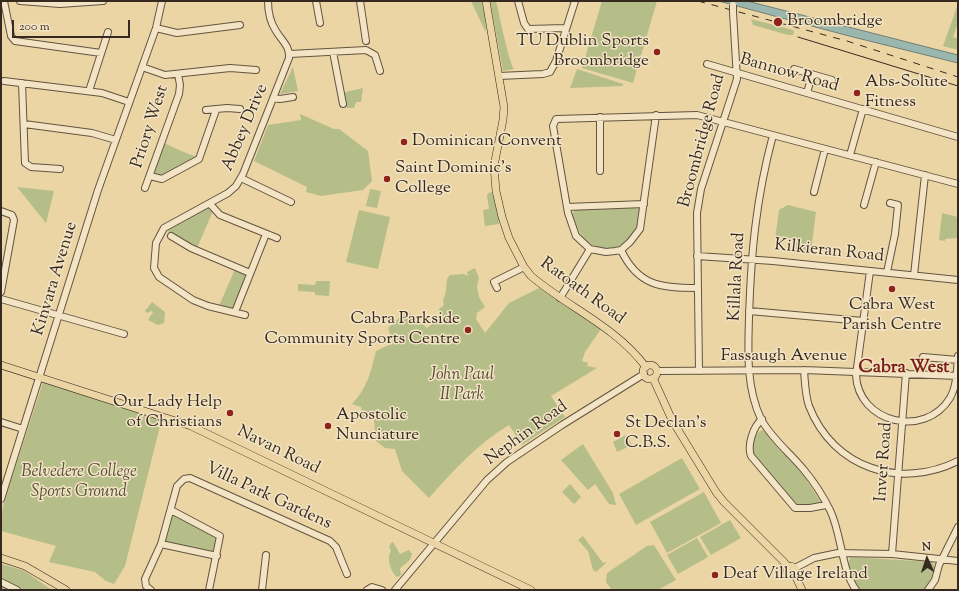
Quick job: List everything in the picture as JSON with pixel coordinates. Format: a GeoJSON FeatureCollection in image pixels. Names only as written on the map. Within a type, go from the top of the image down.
{"type":"FeatureCollection","features":[{"type":"Feature","properties":{"kind":"main road","name":"Ratoath Road"},"geometry":{"type":"LineString","coordinates":[[486,1],[500,76],[504,114],[494,161],[495,182],[505,228],[524,267],[536,280],[560,298],[615,334],[632,349],[646,367]]}},
{"type":"Feature","properties":{"kind":"main road","name":"Navan Road"},"geometry":{"type":"LineString","coordinates":[[1,365],[191,426],[531,590]]}},
{"type":"Feature","properties":{"kind":"main road"},"geometry":{"type":"LineString","coordinates":[[653,366],[657,371],[656,376],[648,379],[644,374],[646,367],[653,366]]}},
{"type":"Feature","properties":{"kind":"main road"},"geometry":{"type":"LineString","coordinates":[[653,378],[672,420],[709,482],[724,502],[792,569],[802,590]]}},
{"type":"Feature","properties":{"kind":"main road"},"geometry":{"type":"LineString","coordinates":[[1,558],[25,566],[66,590]]}},
{"type":"Feature","properties":{"kind":"street"},"geometry":{"type":"LineString","coordinates":[[5,1],[11,36],[15,41],[101,53]]}},
{"type":"Feature","properties":{"kind":"street"},"geometry":{"type":"LineString","coordinates":[[20,1],[103,1]]}},
{"type":"Feature","properties":{"kind":"street","name":"Kinvara Avenue"},"geometry":{"type":"LineString","coordinates":[[1,499],[60,316],[98,190],[156,28],[162,8],[162,1]]}},
{"type":"Feature","properties":{"kind":"street"},"geometry":{"type":"LineString","coordinates":[[268,1],[271,20],[275,31],[288,48],[290,54],[371,51],[375,55],[380,72]]}},
{"type":"Feature","properties":{"kind":"street"},"geometry":{"type":"LineString","coordinates":[[316,1],[320,22]]}},
{"type":"Feature","properties":{"kind":"street"},"geometry":{"type":"LineString","coordinates":[[360,1],[366,41]]}},
{"type":"Feature","properties":{"kind":"street"},"geometry":{"type":"LineString","coordinates":[[518,1],[524,23],[528,29],[565,28]]}},
{"type":"Feature","properties":{"kind":"street"},"geometry":{"type":"LineString","coordinates":[[500,76],[543,74],[550,72],[556,61],[565,28],[575,1]]}},
{"type":"Feature","properties":{"kind":"street","name":"Broombridge Road"},"geometry":{"type":"LineString","coordinates":[[699,371],[697,288],[698,203],[738,74],[733,1]]}},
{"type":"Feature","properties":{"kind":"street"},"geometry":{"type":"LineString","coordinates":[[156,28],[177,33],[240,25]]}},
{"type":"Feature","properties":{"kind":"street"},"geometry":{"type":"LineString","coordinates":[[89,91],[108,32]]}},
{"type":"Feature","properties":{"kind":"street"},"geometry":{"type":"LineString","coordinates":[[333,52],[343,104]]}},
{"type":"Feature","properties":{"kind":"street","name":"Abbey Drive"},"geometry":{"type":"LineString","coordinates":[[245,315],[208,306],[193,300],[159,277],[154,268],[156,243],[164,228],[210,204],[231,190],[241,178],[288,65],[290,54]]}},
{"type":"Feature","properties":{"kind":"street","name":"Bannow Road"},"geometry":{"type":"LineString","coordinates":[[707,64],[958,136]]}},
{"type":"Feature","properties":{"kind":"street"},"geometry":{"type":"LineString","coordinates":[[142,67],[165,75],[230,68],[256,70]]}},
{"type":"Feature","properties":{"kind":"street"},"geometry":{"type":"LineString","coordinates":[[794,69],[832,80]]}},
{"type":"Feature","properties":{"kind":"street","name":"Priory West"},"geometry":{"type":"LineString","coordinates":[[145,188],[179,94],[180,85],[178,74]]}},
{"type":"Feature","properties":{"kind":"street"},"geometry":{"type":"LineString","coordinates":[[807,93],[812,74]]}},
{"type":"Feature","properties":{"kind":"street"},"geometry":{"type":"LineString","coordinates":[[4,81],[89,91],[109,95],[129,102]]}},
{"type":"Feature","properties":{"kind":"street"},"geometry":{"type":"LineString","coordinates":[[22,83],[25,161],[27,166],[60,169]]}},
{"type":"Feature","properties":{"kind":"street"},"geometry":{"type":"LineString","coordinates":[[273,98],[280,99],[293,96]]}},
{"type":"Feature","properties":{"kind":"street"},"geometry":{"type":"LineString","coordinates":[[206,110],[227,108],[240,109]]}},
{"type":"Feature","properties":{"kind":"street"},"geometry":{"type":"LineString","coordinates":[[850,155],[863,109]]}},
{"type":"Feature","properties":{"kind":"street"},"geometry":{"type":"LineString","coordinates":[[150,176],[162,179],[199,159],[216,110]]}},
{"type":"Feature","properties":{"kind":"street"},"geometry":{"type":"LineString","coordinates":[[656,115],[640,229],[630,242],[621,250],[606,252],[590,249],[576,236],[567,207],[554,120],[560,118],[656,115],[697,115],[958,184]]}},
{"type":"Feature","properties":{"kind":"street"},"geometry":{"type":"LineString","coordinates":[[600,117],[600,171]]}},
{"type":"Feature","properties":{"kind":"street"},"geometry":{"type":"LineString","coordinates":[[24,124],[92,133],[116,140]]}},
{"type":"Feature","properties":{"kind":"street","name":"Killala Road"},"geometry":{"type":"LineString","coordinates":[[773,136],[759,190],[752,259],[749,311],[749,370],[752,392],[762,419],[774,437],[810,478],[826,504],[835,524],[844,554],[848,577],[856,590]]}},
{"type":"Feature","properties":{"kind":"street"},"geometry":{"type":"LineString","coordinates":[[814,192],[825,149]]}},
{"type":"Feature","properties":{"kind":"street"},"geometry":{"type":"LineString","coordinates":[[864,205],[876,162]]}},
{"type":"Feature","properties":{"kind":"street"},"geometry":{"type":"LineString","coordinates":[[914,275],[925,175]]}},
{"type":"Feature","properties":{"kind":"street"},"geometry":{"type":"LineString","coordinates":[[241,178],[291,202]]}},
{"type":"Feature","properties":{"kind":"street"},"geometry":{"type":"LineString","coordinates":[[210,204],[220,216],[277,238]]}},
{"type":"Feature","properties":{"kind":"street"},"geometry":{"type":"LineString","coordinates":[[567,207],[644,204]]}},
{"type":"Feature","properties":{"kind":"street"},"geometry":{"type":"LineString","coordinates":[[887,272],[895,234],[898,205],[890,204]]}},
{"type":"Feature","properties":{"kind":"street"},"geometry":{"type":"LineString","coordinates":[[1,211],[12,215],[14,220],[1,292]]}},
{"type":"Feature","properties":{"kind":"street"},"geometry":{"type":"LineString","coordinates":[[235,312],[266,234]]}},
{"type":"Feature","properties":{"kind":"street"},"geometry":{"type":"LineString","coordinates":[[171,236],[191,248],[250,273]]}},
{"type":"Feature","properties":{"kind":"street"},"geometry":{"type":"LineString","coordinates":[[560,298],[590,249]]}},
{"type":"Feature","properties":{"kind":"street"},"geometry":{"type":"LineString","coordinates":[[621,250],[633,270],[645,280],[666,286],[697,288]]}},
{"type":"Feature","properties":{"kind":"street","name":"Kilkieran Road"},"geometry":{"type":"LineString","coordinates":[[697,256],[752,259],[958,280]]}},
{"type":"Feature","properties":{"kind":"street"},"geometry":{"type":"LineString","coordinates":[[497,288],[494,282],[524,267]]}},
{"type":"Feature","properties":{"kind":"street"},"geometry":{"type":"LineString","coordinates":[[870,271],[856,371],[859,390],[868,406],[884,417],[903,422],[911,422],[928,417],[941,409],[950,396],[957,376],[958,356]]}},
{"type":"Feature","properties":{"kind":"street"},"geometry":{"type":"LineString","coordinates":[[1,299],[124,334]]}},
{"type":"Feature","properties":{"kind":"street"},"geometry":{"type":"LineString","coordinates":[[749,311],[862,321]]}},
{"type":"Feature","properties":{"kind":"street"},"geometry":{"type":"LineString","coordinates":[[923,357],[958,360]]}},
{"type":"Feature","properties":{"kind":"street"},"geometry":{"type":"LineString","coordinates":[[804,370],[806,396],[810,406],[828,438],[847,456],[884,471],[899,474],[921,474],[934,471],[958,461]]}},
{"type":"Feature","properties":{"kind":"street","name":"Fassaugh Avenue"},"geometry":{"type":"LineString","coordinates":[[657,371],[804,370],[957,376]]}},
{"type":"Feature","properties":{"kind":"street","name":"Inver Road"},"geometry":{"type":"LineString","coordinates":[[892,554],[906,373]]}},
{"type":"Feature","properties":{"kind":"street","name":"Nephin Road"},"geometry":{"type":"LineString","coordinates":[[395,590],[487,480],[507,462],[550,432],[644,374]]}},
{"type":"Feature","properties":{"kind":"street"},"geometry":{"type":"LineString","coordinates":[[762,419],[754,431],[749,448],[751,456],[795,508],[810,508],[826,504]]}},
{"type":"Feature","properties":{"kind":"street"},"geometry":{"type":"LineString","coordinates":[[1,422],[23,429]]}},
{"type":"Feature","properties":{"kind":"street","name":"Villa Park Gardens"},"geometry":{"type":"LineString","coordinates":[[151,590],[146,586],[145,579],[161,544],[179,483],[187,478],[193,478],[330,541],[336,547],[347,574]]}},
{"type":"Feature","properties":{"kind":"street"},"geometry":{"type":"LineString","coordinates":[[171,510],[220,536],[209,590]]}},
{"type":"Feature","properties":{"kind":"street"},"geometry":{"type":"LineString","coordinates":[[928,590],[935,580],[942,558],[958,527]]}},
{"type":"Feature","properties":{"kind":"street"},"geometry":{"type":"LineString","coordinates":[[161,544],[217,556]]}},
{"type":"Feature","properties":{"kind":"street"},"geometry":{"type":"LineString","coordinates":[[792,569],[814,558],[844,554],[892,554],[942,558],[958,561]]}},
{"type":"Feature","properties":{"kind":"street"},"geometry":{"type":"LineString","coordinates":[[262,590],[266,555]]}},
{"type":"Feature","properties":{"kind":"street"},"geometry":{"type":"LineString","coordinates":[[1,582],[17,590]]}},
{"type":"Feature","properties":{"kind":"street"},"geometry":{"type":"LineString","coordinates":[[367,590],[372,586],[382,590]]}},
{"type":"Feature","properties":{"kind":"green space"},"geometry":{"type":"Polygon","coordinates":[[[471,1],[481,1],[485,14],[486,33],[471,1]]]}},
{"type":"Feature","properties":{"kind":"green space"},"geometry":{"type":"Polygon","coordinates":[[[490,1],[496,1],[507,48],[514,69],[503,71],[490,1]]]}},
{"type":"Feature","properties":{"kind":"green space"},"geometry":{"type":"Polygon","coordinates":[[[602,1],[657,1],[633,83],[582,68],[602,1]]]}},
{"type":"Feature","properties":{"kind":"green space"},"geometry":{"type":"Polygon","coordinates":[[[958,4],[958,23],[953,37],[958,39],[958,50],[943,46],[958,4]]]}},
{"type":"Feature","properties":{"kind":"green space"},"geometry":{"type":"Polygon","coordinates":[[[751,19],[793,30],[793,35],[788,35],[753,25],[751,19]]]}},
{"type":"Feature","properties":{"kind":"green space"},"geometry":{"type":"Polygon","coordinates":[[[293,67],[298,91],[280,94],[293,67]]]}},
{"type":"Feature","properties":{"kind":"green space"},"geometry":{"type":"Polygon","coordinates":[[[577,69],[623,84],[623,86],[570,88],[577,69]]]}},
{"type":"Feature","properties":{"kind":"green space"},"geometry":{"type":"Polygon","coordinates":[[[363,88],[361,102],[356,102],[354,108],[347,108],[342,93],[363,88]]]}},
{"type":"Feature","properties":{"kind":"green space"},"geometry":{"type":"Polygon","coordinates":[[[300,114],[334,129],[339,129],[368,151],[372,181],[363,190],[321,196],[306,192],[307,187],[254,161],[268,125],[301,120],[300,114]]]}},
{"type":"Feature","properties":{"kind":"green space"},"geometry":{"type":"Polygon","coordinates":[[[164,143],[197,157],[163,177],[155,174],[154,169],[164,143]]]}},
{"type":"Feature","properties":{"kind":"green space"},"geometry":{"type":"Polygon","coordinates":[[[17,187],[54,191],[46,223],[17,187]]]}},
{"type":"Feature","properties":{"kind":"green space"},"geometry":{"type":"Polygon","coordinates":[[[370,189],[381,191],[377,208],[366,206],[370,189]]]}},
{"type":"Feature","properties":{"kind":"green space"},"geometry":{"type":"Polygon","coordinates":[[[490,192],[492,193],[499,217],[499,224],[485,226],[483,210],[489,209],[487,195],[490,192]]]}},
{"type":"Feature","properties":{"kind":"green space"},"geometry":{"type":"Polygon","coordinates":[[[788,205],[816,212],[811,251],[794,249],[795,241],[775,239],[779,210],[788,205]]]}},
{"type":"Feature","properties":{"kind":"green space"},"geometry":{"type":"Polygon","coordinates":[[[637,206],[639,209],[637,225],[631,236],[622,245],[611,248],[599,247],[588,242],[578,231],[572,214],[575,210],[637,206]]]}},
{"type":"Feature","properties":{"kind":"green space"},"geometry":{"type":"Polygon","coordinates":[[[205,208],[213,211],[197,248],[175,238],[175,235],[166,230],[205,208]]]}},
{"type":"Feature","properties":{"kind":"green space"},"geometry":{"type":"Polygon","coordinates":[[[359,210],[390,217],[378,269],[346,262],[359,210]]]}},
{"type":"Feature","properties":{"kind":"green space"},"geometry":{"type":"Polygon","coordinates":[[[942,213],[958,217],[958,242],[957,238],[945,239],[945,241],[939,240],[942,213]]]}},
{"type":"Feature","properties":{"kind":"green space","name":"John Paul II Park"},"geometry":{"type":"Polygon","coordinates":[[[475,268],[479,278],[477,286],[479,297],[485,307],[477,313],[476,319],[485,333],[509,303],[539,288],[601,329],[585,352],[582,361],[588,363],[587,366],[597,368],[551,396],[565,417],[522,445],[509,425],[476,449],[429,498],[402,471],[395,449],[385,448],[376,441],[374,420],[363,420],[361,407],[352,404],[365,386],[376,351],[393,343],[388,328],[407,311],[427,328],[441,317],[439,309],[444,305],[443,301],[447,279],[450,275],[464,274],[468,276],[467,272],[475,268]]]}},
{"type":"Feature","properties":{"kind":"green space"},"geometry":{"type":"Polygon","coordinates":[[[235,269],[246,276],[235,306],[229,309],[219,306],[235,269]]]}},
{"type":"Feature","properties":{"kind":"green space"},"geometry":{"type":"Polygon","coordinates":[[[316,281],[330,281],[329,296],[315,295],[315,292],[298,291],[298,284],[315,285],[316,281]]]}},
{"type":"Feature","properties":{"kind":"green space"},"geometry":{"type":"Polygon","coordinates":[[[152,302],[165,312],[164,323],[158,325],[148,320],[153,312],[151,311],[147,313],[145,311],[152,302]]]}},
{"type":"Feature","properties":{"kind":"green space","name":"Belvedere College Sports Ground"},"geometry":{"type":"Polygon","coordinates":[[[43,382],[162,418],[125,566],[114,584],[106,581],[95,572],[49,562],[56,546],[1,531],[1,518],[4,502],[43,382]]]}},
{"type":"Feature","properties":{"kind":"green space"},"geometry":{"type":"Polygon","coordinates":[[[762,430],[766,431],[770,439],[804,476],[820,501],[818,504],[811,506],[798,506],[753,454],[752,447],[754,437],[762,430]]]}},
{"type":"Feature","properties":{"kind":"green space"},"geometry":{"type":"Polygon","coordinates":[[[626,435],[632,445],[617,452],[613,442],[626,435]]]}},
{"type":"Feature","properties":{"kind":"green space"},"geometry":{"type":"Polygon","coordinates":[[[583,444],[613,493],[616,505],[609,504],[595,484],[588,490],[561,460],[583,444]]]}},
{"type":"Feature","properties":{"kind":"green space"},"geometry":{"type":"Polygon","coordinates":[[[682,458],[700,489],[636,525],[619,494],[682,458]]]}},
{"type":"Feature","properties":{"kind":"green space"},"geometry":{"type":"Polygon","coordinates":[[[570,484],[581,497],[574,504],[562,492],[570,484]]]}},
{"type":"Feature","properties":{"kind":"green space"},"geometry":{"type":"Polygon","coordinates":[[[704,492],[721,523],[667,553],[650,522],[704,492]]]}},
{"type":"Feature","properties":{"kind":"green space"},"geometry":{"type":"Polygon","coordinates":[[[173,515],[215,535],[219,539],[215,555],[164,543],[173,515]]]}},
{"type":"Feature","properties":{"kind":"green space"},"geometry":{"type":"Polygon","coordinates":[[[730,520],[741,538],[711,555],[700,537],[730,520]]]}},
{"type":"Feature","properties":{"kind":"green space"},"geometry":{"type":"Polygon","coordinates":[[[583,536],[603,563],[606,563],[596,572],[593,570],[588,551],[578,540],[583,536]]]}},
{"type":"Feature","properties":{"kind":"green space"},"geometry":{"type":"Polygon","coordinates":[[[697,538],[708,557],[678,574],[667,555],[697,538]]]}},
{"type":"Feature","properties":{"kind":"green space"},"geometry":{"type":"Polygon","coordinates":[[[393,542],[400,554],[409,550],[412,554],[410,560],[400,568],[401,575],[397,577],[391,568],[389,561],[391,551],[389,547],[393,542]]]}},
{"type":"Feature","properties":{"kind":"green space"},"geometry":{"type":"Polygon","coordinates":[[[654,545],[676,580],[658,590],[612,590],[606,582],[607,573],[647,546],[654,545]]]}},
{"type":"Feature","properties":{"kind":"green space"},"geometry":{"type":"Polygon","coordinates":[[[851,557],[932,562],[935,567],[934,574],[924,590],[860,590],[849,570],[849,561],[851,557]]]}},
{"type":"Feature","properties":{"kind":"green space"},"geometry":{"type":"Polygon","coordinates":[[[1,564],[23,570],[52,590],[1,590],[1,564]]]}},
{"type":"Feature","properties":{"kind":"water"},"geometry":{"type":"Polygon","coordinates":[[[719,1],[747,1],[958,55],[958,63],[849,36],[719,1]]]}},
{"type":"Feature","properties":{"kind":"tram line"},"geometry":{"type":"LineString","coordinates":[[798,37],[958,86]]}},
{"type":"Feature","properties":{"kind":"railway"},"geometry":{"type":"LineString","coordinates":[[698,1],[847,41],[958,77]]}},
{"type":"Feature","properties":{"kind":"place","name":"Broombridge"},"geometry":{"type":"Point","coordinates":[778,22]}},
{"type":"Feature","properties":{"kind":"place","name":"TU Dublin Sports Broombridge"},"geometry":{"type":"Point","coordinates":[657,52]}},
{"type":"Feature","properties":{"kind":"place","name":"Abs-Solute Fitness"},"geometry":{"type":"Point","coordinates":[857,93]}},
{"type":"Feature","properties":{"kind":"place","name":"Dominican Convent"},"geometry":{"type":"Point","coordinates":[404,142]}},
{"type":"Feature","properties":{"kind":"place","name":"Saint Dominic's College"},"geometry":{"type":"Point","coordinates":[387,179]}},
{"type":"Feature","properties":{"kind":"place","name":"Cabra West Parish Centre"},"geometry":{"type":"Point","coordinates":[892,289]}},
{"type":"Feature","properties":{"kind":"place","name":"Cabra Parkside Community Sports Centre"},"geometry":{"type":"Point","coordinates":[468,330]}},
{"type":"Feature","properties":{"kind":"place","name":"Our Lady Help of Christians"},"geometry":{"type":"Point","coordinates":[230,413]}},
{"type":"Feature","properties":{"kind":"place","name":"Apostolic Nunciature"},"geometry":{"type":"Point","coordinates":[328,426]}},
{"type":"Feature","properties":{"kind":"place","name":"St Declan's C.B.S."},"geometry":{"type":"Point","coordinates":[617,434]}},
{"type":"Feature","properties":{"kind":"place","name":"Deaf Village Ireland"},"geometry":{"type":"Point","coordinates":[715,575]}},
{"type":"Feature","properties":{"kind":"district","name":"Cabra West"},"geometry":{"type":"Point","coordinates":[904,369]}}]}
